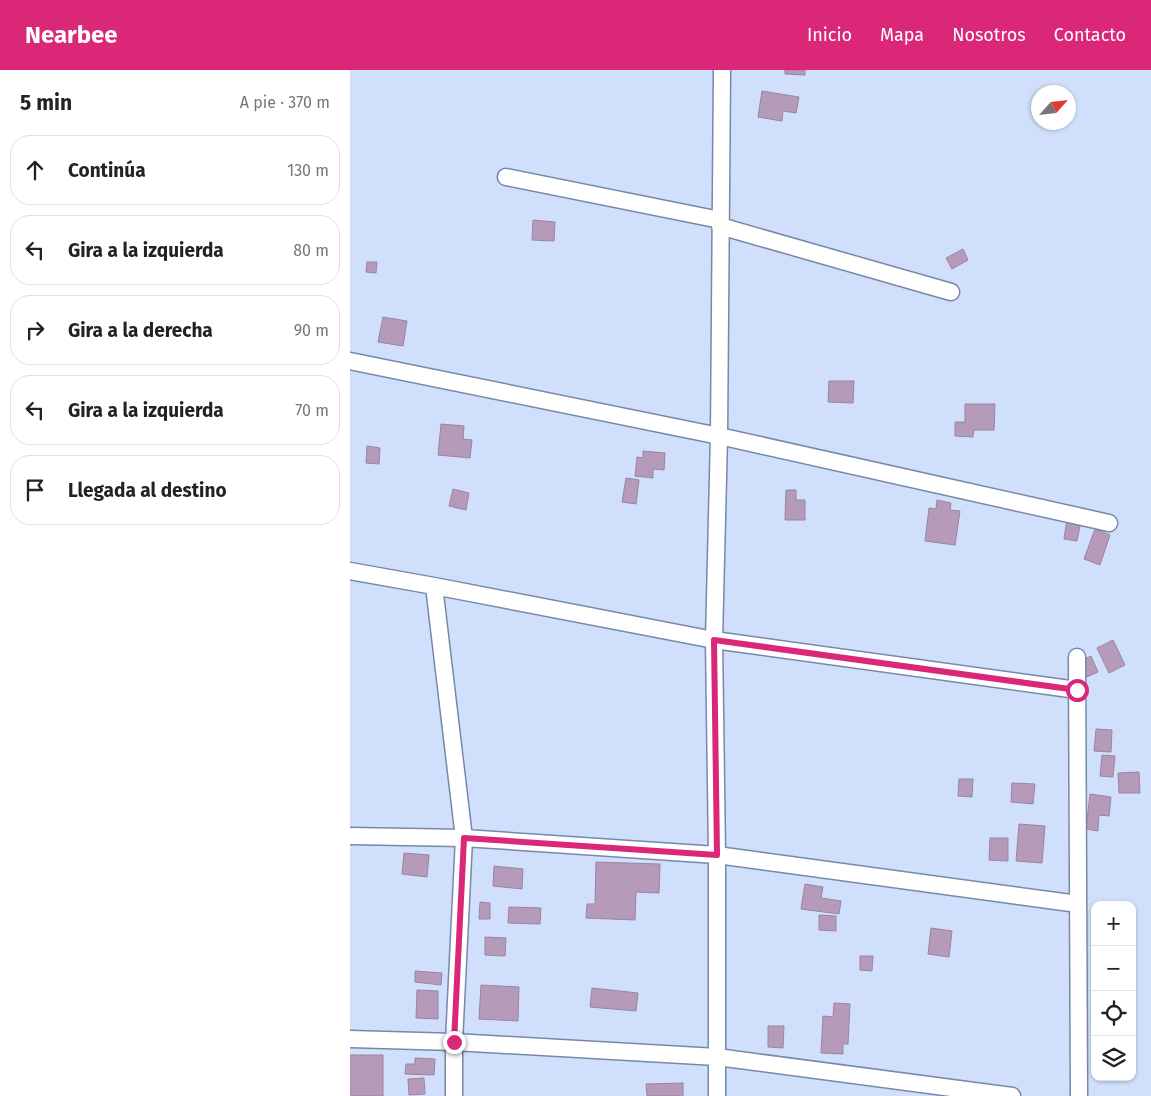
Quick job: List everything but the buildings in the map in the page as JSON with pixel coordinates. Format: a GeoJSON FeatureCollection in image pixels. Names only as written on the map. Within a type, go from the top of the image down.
{"type":"FeatureCollection","features":[{"type":"Feature","properties":{"kind":"street"},"geometry":{"type":"LineString","coordinates":[[717,1096],[717,855],[714,640],[722,71]]}},
{"type":"Feature","properties":{"kind":"street"},"geometry":{"type":"LineString","coordinates":[[506,176],[720,223],[951,292]]}},
{"type":"Feature","properties":{"kind":"street"},"geometry":{"type":"LineString","coordinates":[[350,361],[718,436],[1109,523]]}},
{"type":"Feature","properties":{"kind":"street"},"geometry":{"type":"LineString","coordinates":[[350,571],[714,640],[1077,690]]}},
{"type":"Feature","properties":{"kind":"street"},"geometry":{"type":"LineString","coordinates":[[434,586],[464,838],[454,1042],[454,1096]]}},
{"type":"Feature","properties":{"kind":"street"},"geometry":{"type":"LineString","coordinates":[[1077,657],[1078,1096]]}},
{"type":"Feature","properties":{"kind":"street"},"geometry":{"type":"LineString","coordinates":[[350,836],[464,838],[717,855],[1078,904]]}},
{"type":"Feature","properties":{"kind":"street"},"geometry":{"type":"LineString","coordinates":[[350,1039],[454,1042],[717,1057],[1012,1096]]}},
{"type":"Feature","properties":{"kind":"route"},"geometry":{"type":"LineString","coordinates":[[454,1042],[464,838],[717,855],[714,640],[1077,690]]}}]}
